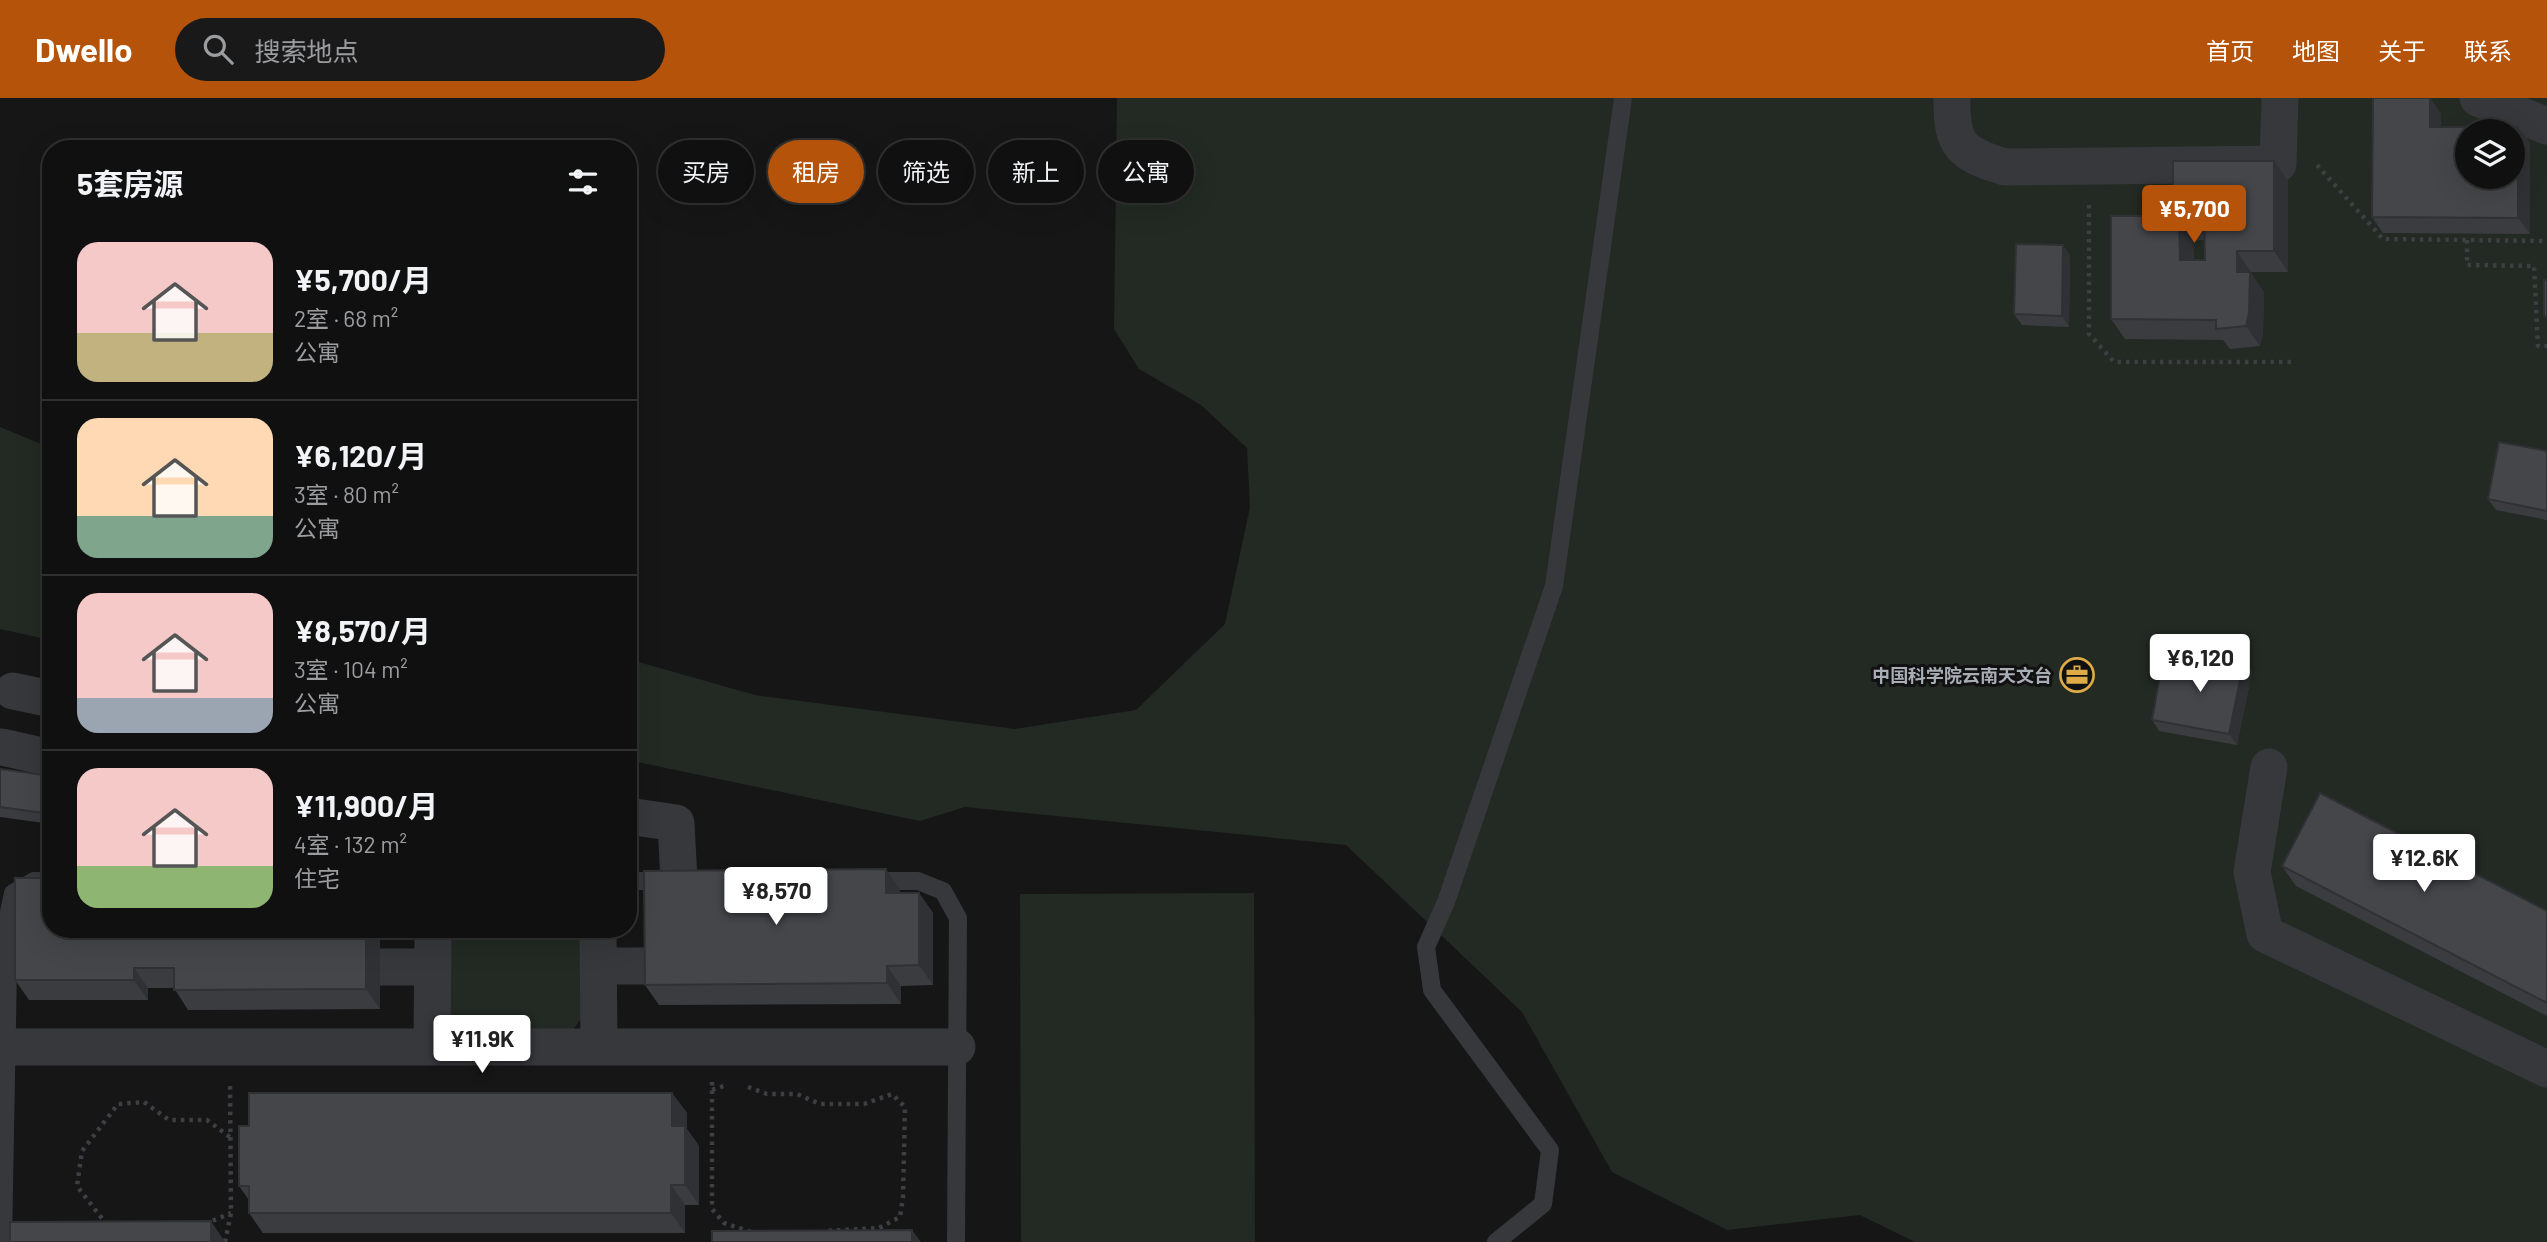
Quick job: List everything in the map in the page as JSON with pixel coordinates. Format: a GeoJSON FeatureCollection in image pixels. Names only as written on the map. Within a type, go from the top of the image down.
{"type":"FeatureCollection","features":[{"type":"Feature","properties":{"kind":"street"},"geometry":{"type":"LineString","coordinates":[[1952,98],[1952,122],[1957,141],[1975,158],[2005,167],[2277,164],[2280,98]]}},
{"type":"Feature","properties":{"kind":"street"},"geometry":{"type":"LineString","coordinates":[[2478,98],[2547,125]]}},
{"type":"Feature","properties":{"kind":"street"},"geometry":{"type":"LineString","coordinates":[[13,691],[42,697]]}},
{"type":"Feature","properties":{"kind":"street"},"geometry":{"type":"LineString","coordinates":[[2,747],[42,756]]}},
{"type":"Feature","properties":{"kind":"street"},"geometry":{"type":"LineString","coordinates":[[2269,767],[2252,873],[2265,934],[2547,1069]]}},
{"type":"Feature","properties":{"kind":"street"},"geometry":{"type":"LineString","coordinates":[[637,817],[676,823],[686,881]]}},
{"type":"Feature","properties":{"kind":"street"},"geometry":{"type":"LineString","coordinates":[[432,1047],[433,938]]}},
{"type":"Feature","properties":{"kind":"street"},"geometry":{"type":"LineString","coordinates":[[598,938],[599,1047]]}},
{"type":"Feature","properties":{"kind":"street"},"geometry":{"type":"LineString","coordinates":[[598,966],[659,966]]}},
{"type":"Feature","properties":{"kind":"street"},"geometry":{"type":"LineString","coordinates":[[380,967],[433,967]]}},
{"type":"Feature","properties":{"kind":"street"},"geometry":{"type":"LineString","coordinates":[[6,1047],[957,1047]]}},
{"type":"Feature","properties":{"kind":"lane"},"geometry":{"type":"LineString","coordinates":[[1496,1242],[1543,1204],[1550,1150],[1432,990],[1426,947],[1446,902],[1554,586],[1623,98]]}},
{"type":"Feature","properties":{"kind":"lane"},"geometry":{"type":"LineString","coordinates":[[3,1242],[9,912],[13,893],[34,881],[42,881]]}},
{"type":"Feature","properties":{"kind":"lane"},"geometry":{"type":"LineString","coordinates":[[637,881],[686,881]]}},
{"type":"Feature","properties":{"kind":"lane"},"geometry":{"type":"LineString","coordinates":[[852,881],[918,881],[943,891],[958,918],[956,1242]]}},
{"type":"Feature","properties":{"kind":"path"},"geometry":{"type":"LineString","coordinates":[[2277,164],[2317,165],[2383,239],[2547,241]]}},
{"type":"Feature","properties":{"kind":"path"},"geometry":{"type":"LineString","coordinates":[[2090,165],[2090,334],[2114,362],[2292,362]]}},
{"type":"Feature","properties":{"kind":"path"},"geometry":{"type":"LineString","coordinates":[[2467,240],[2467,265],[2534,266],[2538,346],[2547,346]]}},
{"type":"Feature","properties":{"kind":"path"},"geometry":{"type":"LineString","coordinates":[[225,1242],[231,1213],[230,1047]]}},
{"type":"Feature","properties":{"kind":"path"},"geometry":{"type":"LineString","coordinates":[[712,1047],[712,1209],[724,1223],[759,1234]]}},
{"type":"Feature","properties":{"kind":"path"},"geometry":{"type":"LineString","coordinates":[[712,1090],[736,1082]]}},
{"type":"Feature","properties":{"kind":"path"},"geometry":{"type":"LineString","coordinates":[[746,1086],[767,1094],[797,1094],[820,1104],[864,1104],[892,1094],[905,1107],[900,1217],[879,1228],[822,1231]]}},
{"type":"Feature","properties":{"kind":"path"},"geometry":{"type":"LineString","coordinates":[[118,1226],[106,1225],[77,1186],[82,1151],[118,1104],[144,1102],[169,1120],[206,1120],[231,1138]]}},
{"type":"Feature","properties":{"kind":"path"},"geometry":{"type":"LineString","coordinates":[[201,1226],[231,1213]]}},
{"type":"Feature","properties":{"kind":"shaded area"},"geometry":{"type":"Polygon","coordinates":[[[1117,98],[2547,98],[2547,1242],[1915,1242],[1860,1215],[1727,1230],[1612,1172],[1522,1012],[1346,845],[965,807],[920,821],[637,762],[637,662],[755,695],[1015,729],[1136,710],[1225,624],[1250,507],[1247,448],[1201,405],[1139,369],[1114,329],[1116,203],[1194,203],[1194,140],[1116,140],[1117,98]]]}},
{"type":"Feature","properties":{"kind":"shaded area"},"geometry":{"type":"Polygon","coordinates":[[[0,427],[42,444],[42,638],[0,629],[0,427]]]}},
{"type":"Feature","properties":{"kind":"shaded area"},"geometry":{"type":"Polygon","coordinates":[[[1254,893],[1255,1242],[1021,1242],[1020,894],[1254,893]]]}},
{"type":"Feature","properties":{"kind":"shaded area"},"geometry":{"type":"Polygon","coordinates":[[[450,938],[585,938],[585,1013],[573,1030],[464,1031],[448,1018],[450,938]]]}},
{"type":"Feature","properties":{"kind":"building"},"geometry":{"type":"Polygon","coordinates":[[[2373,98],[2430,98],[2430,127],[2455,127],[2455,189],[2518,189],[2518,218],[2372,217],[2373,98]]]}},
{"type":"Feature","properties":{"kind":"building"},"geometry":{"type":"Polygon","coordinates":[[[2173,161],[2274,161],[2274,251],[2237,251],[2237,272],[2250,272],[2246,326],[2216,329],[2216,320],[2111,319],[2111,216],[2142,216],[2150,198],[2173,189],[2173,161]],[[2179,220],[2180,260],[2205,260],[2204,220],[2179,220]]]}},
{"type":"Feature","properties":{"kind":"building"},"geometry":{"type":"Polygon","coordinates":[[[2016,244],[2063,245],[2062,316],[2014,314],[2016,244]]]}},
{"type":"Feature","properties":{"kind":"building"},"geometry":{"type":"Polygon","coordinates":[[[2544,280],[2547,280],[2547,316],[2544,316],[2544,280]]]}},
{"type":"Feature","properties":{"kind":"building"},"geometry":{"type":"Polygon","coordinates":[[[2499,442],[2547,451],[2547,511],[2488,499],[2499,442]]]}},
{"type":"Feature","properties":{"kind":"building"},"geometry":{"type":"Polygon","coordinates":[[[2190,651],[2244,661],[2229,734],[2152,720],[2161,670],[2186,675],[2190,651]]]}},
{"type":"Feature","properties":{"kind":"building"},"geometry":{"type":"Polygon","coordinates":[[[0,769],[42,775],[42,813],[0,807],[0,769]]]}},
{"type":"Feature","properties":{"kind":"building"},"geometry":{"type":"Polygon","coordinates":[[[2320,793],[2547,911],[2547,1003],[2282,866],[2320,793]]]}},
{"type":"Feature","properties":{"kind":"building"},"geometry":{"type":"Polygon","coordinates":[[[886,869],[886,893],[919,893],[919,965],[887,966],[887,983],[645,985],[644,871],[886,869]]]}},
{"type":"Feature","properties":{"kind":"building"},"geometry":{"type":"Polygon","coordinates":[[[15,878],[42,878],[42,938],[366,938],[366,989],[174,990],[174,968],[134,968],[134,980],[15,980],[15,878]]]}},
{"type":"Feature","properties":{"kind":"building"},"geometry":{"type":"Polygon","coordinates":[[[249,1093],[672,1093],[672,1126],[685,1126],[685,1185],[671,1185],[671,1213],[249,1213],[249,1186],[239,1186],[239,1126],[249,1126],[249,1093]]]}},
{"type":"Feature","properties":{"kind":"building"},"geometry":{"type":"Polygon","coordinates":[[[211,1221],[211,1242],[10,1242],[10,1222],[211,1221]]]}},
{"type":"Feature","properties":{"kind":"building"},"geometry":{"type":"Polygon","coordinates":[[[912,1230],[912,1242],[712,1242],[712,1231],[912,1230]]]}},
{"type":"Feature","properties":{"kind":"place","name":"中国科学院云南天文台"},"geometry":{"type":"Point","coordinates":[2077,675]}}]}
